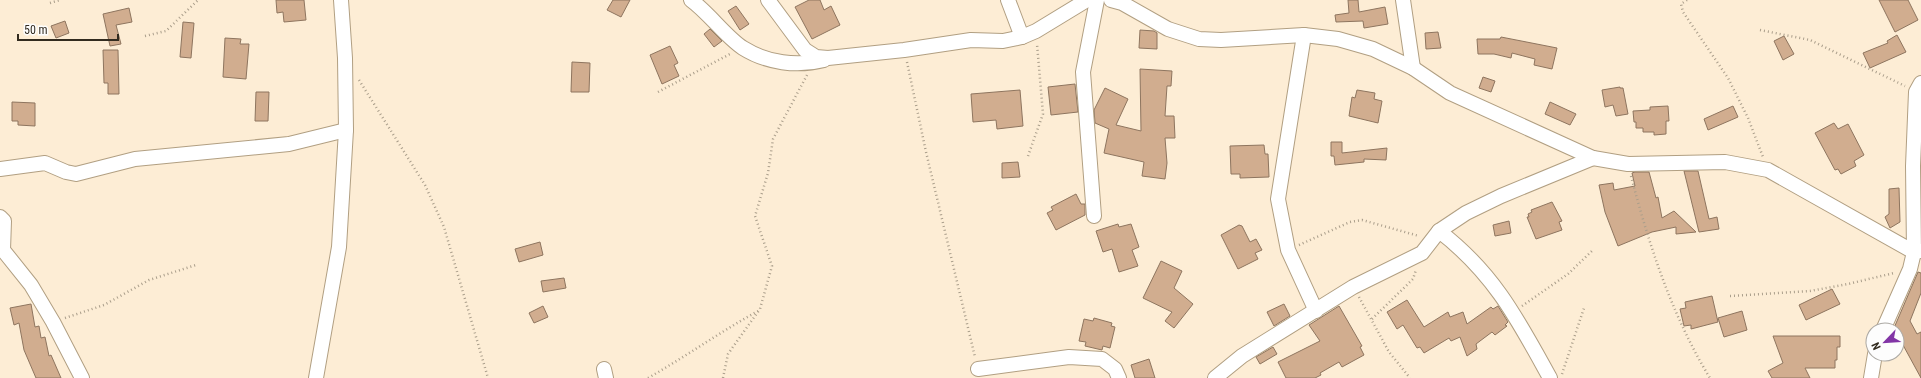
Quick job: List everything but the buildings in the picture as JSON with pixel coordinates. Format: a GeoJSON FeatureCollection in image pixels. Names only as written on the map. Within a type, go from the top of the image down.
{"type":"FeatureCollection","features":[{"type":"Feature","properties":{"kind":"street"},"geometry":{"type":"LineString","coordinates":[[316,378],[339,247],[346,130],[345,58],[341,0]]}},
{"type":"Feature","properties":{"kind":"street"},"geometry":{"type":"LineString","coordinates":[[691,0],[743,48],[778,63],[814,62],[828,58],[904,50],[971,40],[1003,41],[1022,37],[1036,31],[1087,0]]}},
{"type":"Feature","properties":{"kind":"street"},"geometry":{"type":"LineString","coordinates":[[768,0],[805,50],[816,57],[828,58]]}},
{"type":"Feature","properties":{"kind":"street"},"geometry":{"type":"LineString","coordinates":[[1008,0],[1022,37]]}},
{"type":"Feature","properties":{"kind":"street"},"geometry":{"type":"LineString","coordinates":[[1094,216],[1083,72],[1097,0]]}},
{"type":"Feature","properties":{"kind":"street"},"geometry":{"type":"LineString","coordinates":[[1111,0],[1122,3],[1168,29],[1199,39],[1221,40],[1304,35],[1338,39],[1373,49],[1412,68],[1450,93],[1593,158],[1628,164],[1725,162],[1768,170],[1918,252]]}},
{"type":"Feature","properties":{"kind":"street"},"geometry":{"type":"LineString","coordinates":[[1403,0],[1412,68]]}},
{"type":"Feature","properties":{"kind":"street"},"geometry":{"type":"LineString","coordinates":[[1304,35],[1278,199],[1288,250],[1316,311]]}},
{"type":"Feature","properties":{"kind":"street"},"geometry":{"type":"LineString","coordinates":[[1887,322],[1918,252],[1913,166],[1918,87]]}},
{"type":"Feature","properties":{"kind":"street"},"geometry":{"type":"LineString","coordinates":[[0,168],[45,163],[66,172],[76,174],[135,159],[289,144],[346,130]]}},
{"type":"Feature","properties":{"kind":"street"},"geometry":{"type":"LineString","coordinates":[[1215,378],[1242,356],[1354,287],[1422,253],[1435,236],[1466,213],[1501,196],[1593,158]]}},
{"type":"Feature","properties":{"kind":"street"},"geometry":{"type":"LineString","coordinates":[[0,217],[4,221],[3,250],[31,285],[53,322],[82,378]]}},
{"type":"Feature","properties":{"kind":"street"},"geometry":{"type":"LineString","coordinates":[[1435,236],[1460,248],[1490,280],[1513,312],[1550,378]]}},
{"type":"Feature","properties":{"kind":"street"},"geometry":{"type":"LineString","coordinates":[[978,369],[1069,357],[1102,360],[1115,369],[1119,378]]}},
{"type":"Feature","properties":{"kind":"street"},"geometry":{"type":"LineString","coordinates":[[1871,378],[1874,362]]}},
{"type":"Feature","properties":{"kind":"path"},"geometry":{"type":"LineString","coordinates":[[50,3],[60,0]]}},
{"type":"Feature","properties":{"kind":"path"},"geometry":{"type":"LineString","coordinates":[[145,36],[166,31],[198,0]]}},
{"type":"Feature","properties":{"kind":"path"},"geometry":{"type":"LineString","coordinates":[[1687,0],[1681,4],[1683,12],[1728,78],[1748,118],[1768,170]]}},
{"type":"Feature","properties":{"kind":"path"},"geometry":{"type":"LineString","coordinates":[[1760,30],[1810,40],[1918,87]]}},
{"type":"Feature","properties":{"kind":"path"},"geometry":{"type":"LineString","coordinates":[[1028,156],[1043,114],[1036,31]]}},
{"type":"Feature","properties":{"kind":"path"},"geometry":{"type":"LineString","coordinates":[[658,92],[726,55],[743,48]]}},
{"type":"Feature","properties":{"kind":"path"},"geometry":{"type":"LineString","coordinates":[[904,50],[928,159],[978,369]]}},
{"type":"Feature","properties":{"kind":"path"},"geometry":{"type":"LineString","coordinates":[[723,378],[728,354],[760,309],[772,266],[755,216],[768,174],[773,139],[814,62]]}},
{"type":"Feature","properties":{"kind":"path"},"geometry":{"type":"LineString","coordinates":[[358,78],[424,185],[444,227],[488,378]]}},
{"type":"Feature","properties":{"kind":"path"},"geometry":{"type":"LineString","coordinates":[[1628,164],[1658,266],[1693,351],[1710,378]]}},
{"type":"Feature","properties":{"kind":"path"},"geometry":{"type":"LineString","coordinates":[[1288,250],[1350,222],[1362,220],[1435,236]]}},
{"type":"Feature","properties":{"kind":"path"},"geometry":{"type":"LineString","coordinates":[[1513,312],[1537,297],[1568,274],[1593,250]]}},
{"type":"Feature","properties":{"kind":"path"},"geometry":{"type":"LineString","coordinates":[[1372,319],[1413,279],[1422,253]]}},
{"type":"Feature","properties":{"kind":"path"},"geometry":{"type":"LineString","coordinates":[[53,322],[104,305],[149,280],[196,265]]}},
{"type":"Feature","properties":{"kind":"path"},"geometry":{"type":"LineString","coordinates":[[1730,296],[1810,291],[1848,284],[1910,269]]}},
{"type":"Feature","properties":{"kind":"path"},"geometry":{"type":"LineString","coordinates":[[1354,287],[1389,352],[1410,378]]}},
{"type":"Feature","properties":{"kind":"path"},"geometry":{"type":"LineString","coordinates":[[1560,378],[1569,356],[1584,308]]}},
{"type":"Feature","properties":{"kind":"path"},"geometry":{"type":"LineString","coordinates":[[648,378],[689,355],[719,333],[760,309]]}}]}
